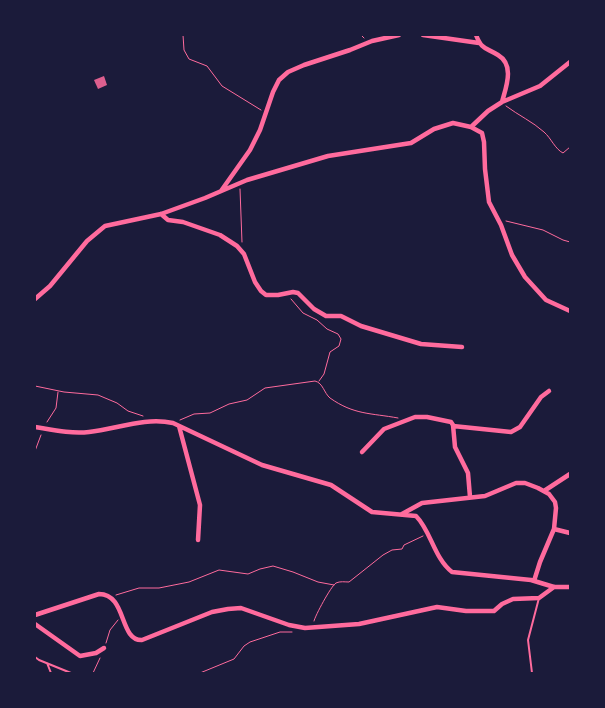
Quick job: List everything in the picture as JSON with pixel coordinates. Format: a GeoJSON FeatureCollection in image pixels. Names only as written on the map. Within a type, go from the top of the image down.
{"type":"FeatureCollection","features":[{"type":"Feature","properties":{"kind":"street"},"geometry":{"type":"LineString","coordinates":[[220,192],[250,150],[260,130],[273,92],[280,80],[288,72],[350,50],[372,40],[400,35]]}},
{"type":"Feature","properties":{"kind":"street"},"geometry":{"type":"LineString","coordinates":[[423,35],[479,43]]}},
{"type":"Feature","properties":{"kind":"street"},"geometry":{"type":"LineString","coordinates":[[476,35],[482,48],[500,56],[506,64],[508,72],[507,84],[502,102]]}},
{"type":"Feature","properties":{"kind":"street"},"geometry":{"type":"LineString","coordinates":[[472,128],[488,112],[502,102],[540,86],[570,62]]}},
{"type":"Feature","properties":{"kind":"street"},"geometry":{"type":"LineString","coordinates":[[35,299],[50,286],[87,241],[105,226],[161,214],[240,183],[344,152],[411,143],[434,129],[453,124],[472,128],[482,134],[489,202],[498,218],[512,255],[525,277],[546,300],[570,311]]}},
{"type":"Feature","properties":{"kind":"street"},"geometry":{"type":"LineString","coordinates":[[161,214],[168,220],[183,222],[230,240],[241,250],[261,291],[266,294],[298,293],[320,314],[341,316],[361,326],[421,344],[462,347]]}},
{"type":"Feature","properties":{"kind":"street"},"geometry":{"type":"LineString","coordinates":[[453,426],[511,432],[520,427],[541,397],[549,391]]}},
{"type":"Feature","properties":{"kind":"street"},"geometry":{"type":"LineString","coordinates":[[362,452],[384,429],[415,417],[451,422],[456,450],[468,473],[470,497]]}},
{"type":"Feature","properties":{"kind":"street"},"geometry":{"type":"LineString","coordinates":[[35,427],[72,433],[89,432],[142,422],[160,421],[173,423],[262,465],[331,486],[372,512],[416,516],[448,569],[452,572],[534,581],[554,587],[570,586]]}},
{"type":"Feature","properties":{"kind":"street"},"geometry":{"type":"LineString","coordinates":[[179,426],[200,505],[198,540]]}},
{"type":"Feature","properties":{"kind":"street"},"geometry":{"type":"LineString","coordinates":[[544,491],[570,474]]}},
{"type":"Feature","properties":{"kind":"street"},"geometry":{"type":"LineString","coordinates":[[400,514],[422,503],[489,494],[516,483],[525,483],[544,491],[555,502],[554,529],[534,581]]}},
{"type":"Feature","properties":{"kind":"street"},"geometry":{"type":"LineString","coordinates":[[554,529],[570,533]]}},
{"type":"Feature","properties":{"kind":"street"},"geometry":{"type":"LineString","coordinates":[[35,615],[99,594],[107,594],[114,600],[132,636],[138,641],[171,630],[212,612],[241,608],[289,625],[305,628],[359,624],[437,606],[466,611],[494,611],[502,604],[513,599],[539,598],[554,587]]}},
{"type":"Feature","properties":{"kind":"street"},"geometry":{"type":"LineString","coordinates":[[35,624],[80,656],[96,654],[104,648]]}},
{"type":"Feature","properties":{"kind":"lane"},"geometry":{"type":"LineString","coordinates":[[532,673],[528,640],[539,598]]}},
{"type":"Feature","properties":{"kind":"lane"},"geometry":{"type":"LineString","coordinates":[[35,656],[71,673]]}},
{"type":"Feature","properties":{"kind":"lane"},"geometry":{"type":"LineString","coordinates":[[47,663],[51,673]]}},
{"type":"Feature","properties":{"kind":"path"},"geometry":{"type":"LineString","coordinates":[[183,35],[184,50],[189,59],[207,66],[222,86],[266,113]]}},
{"type":"Feature","properties":{"kind":"path"},"geometry":{"type":"LineString","coordinates":[[502,102],[543,130],[561,152],[570,148]]}},
{"type":"Feature","properties":{"kind":"path"},"geometry":{"type":"LineString","coordinates":[[240,183],[241,250]]}},
{"type":"Feature","properties":{"kind":"path"},"geometry":{"type":"LineString","coordinates":[[498,218],[548,232],[570,242]]}},
{"type":"Feature","properties":{"kind":"path"},"geometry":{"type":"LineString","coordinates":[[278,295],[290,298],[303,313],[338,334],[341,339],[339,346],[330,352],[327,367],[319,382]]}},
{"type":"Feature","properties":{"kind":"path"},"geometry":{"type":"LineString","coordinates":[[173,423],[189,416],[210,413],[229,404],[247,400],[265,388],[312,381],[319,382]]}},
{"type":"Feature","properties":{"kind":"path"},"geometry":{"type":"LineString","coordinates":[[319,382],[326,394],[352,410],[363,414],[410,419]]}},
{"type":"Feature","properties":{"kind":"path"},"geometry":{"type":"LineString","coordinates":[[35,386],[58,391],[98,395],[117,403],[128,411],[146,416]]}},
{"type":"Feature","properties":{"kind":"path"},"geometry":{"type":"LineString","coordinates":[[35,451],[44,429],[56,408],[58,391]]}},
{"type":"Feature","properties":{"kind":"path"},"geometry":{"type":"LineString","coordinates":[[313,627],[316,614],[322,602],[334,585],[339,582],[349,582],[383,555],[392,550],[402,549],[404,545],[427,533]]}},
{"type":"Feature","properties":{"kind":"path"},"geometry":{"type":"LineString","coordinates":[[110,596],[139,588],[158,588],[189,582],[218,570],[248,574],[273,566],[318,582],[334,585]]}},
{"type":"Feature","properties":{"kind":"path"},"geometry":{"type":"LineString","coordinates":[[200,673],[234,659],[244,646],[250,642],[280,632],[291,633],[305,628]]}},
{"type":"Feature","properties":{"kind":"building"},"geometry":{"type":"Polygon","coordinates":[[[104,76],[107,85],[98,89],[94,80],[104,76]]]}}]}
